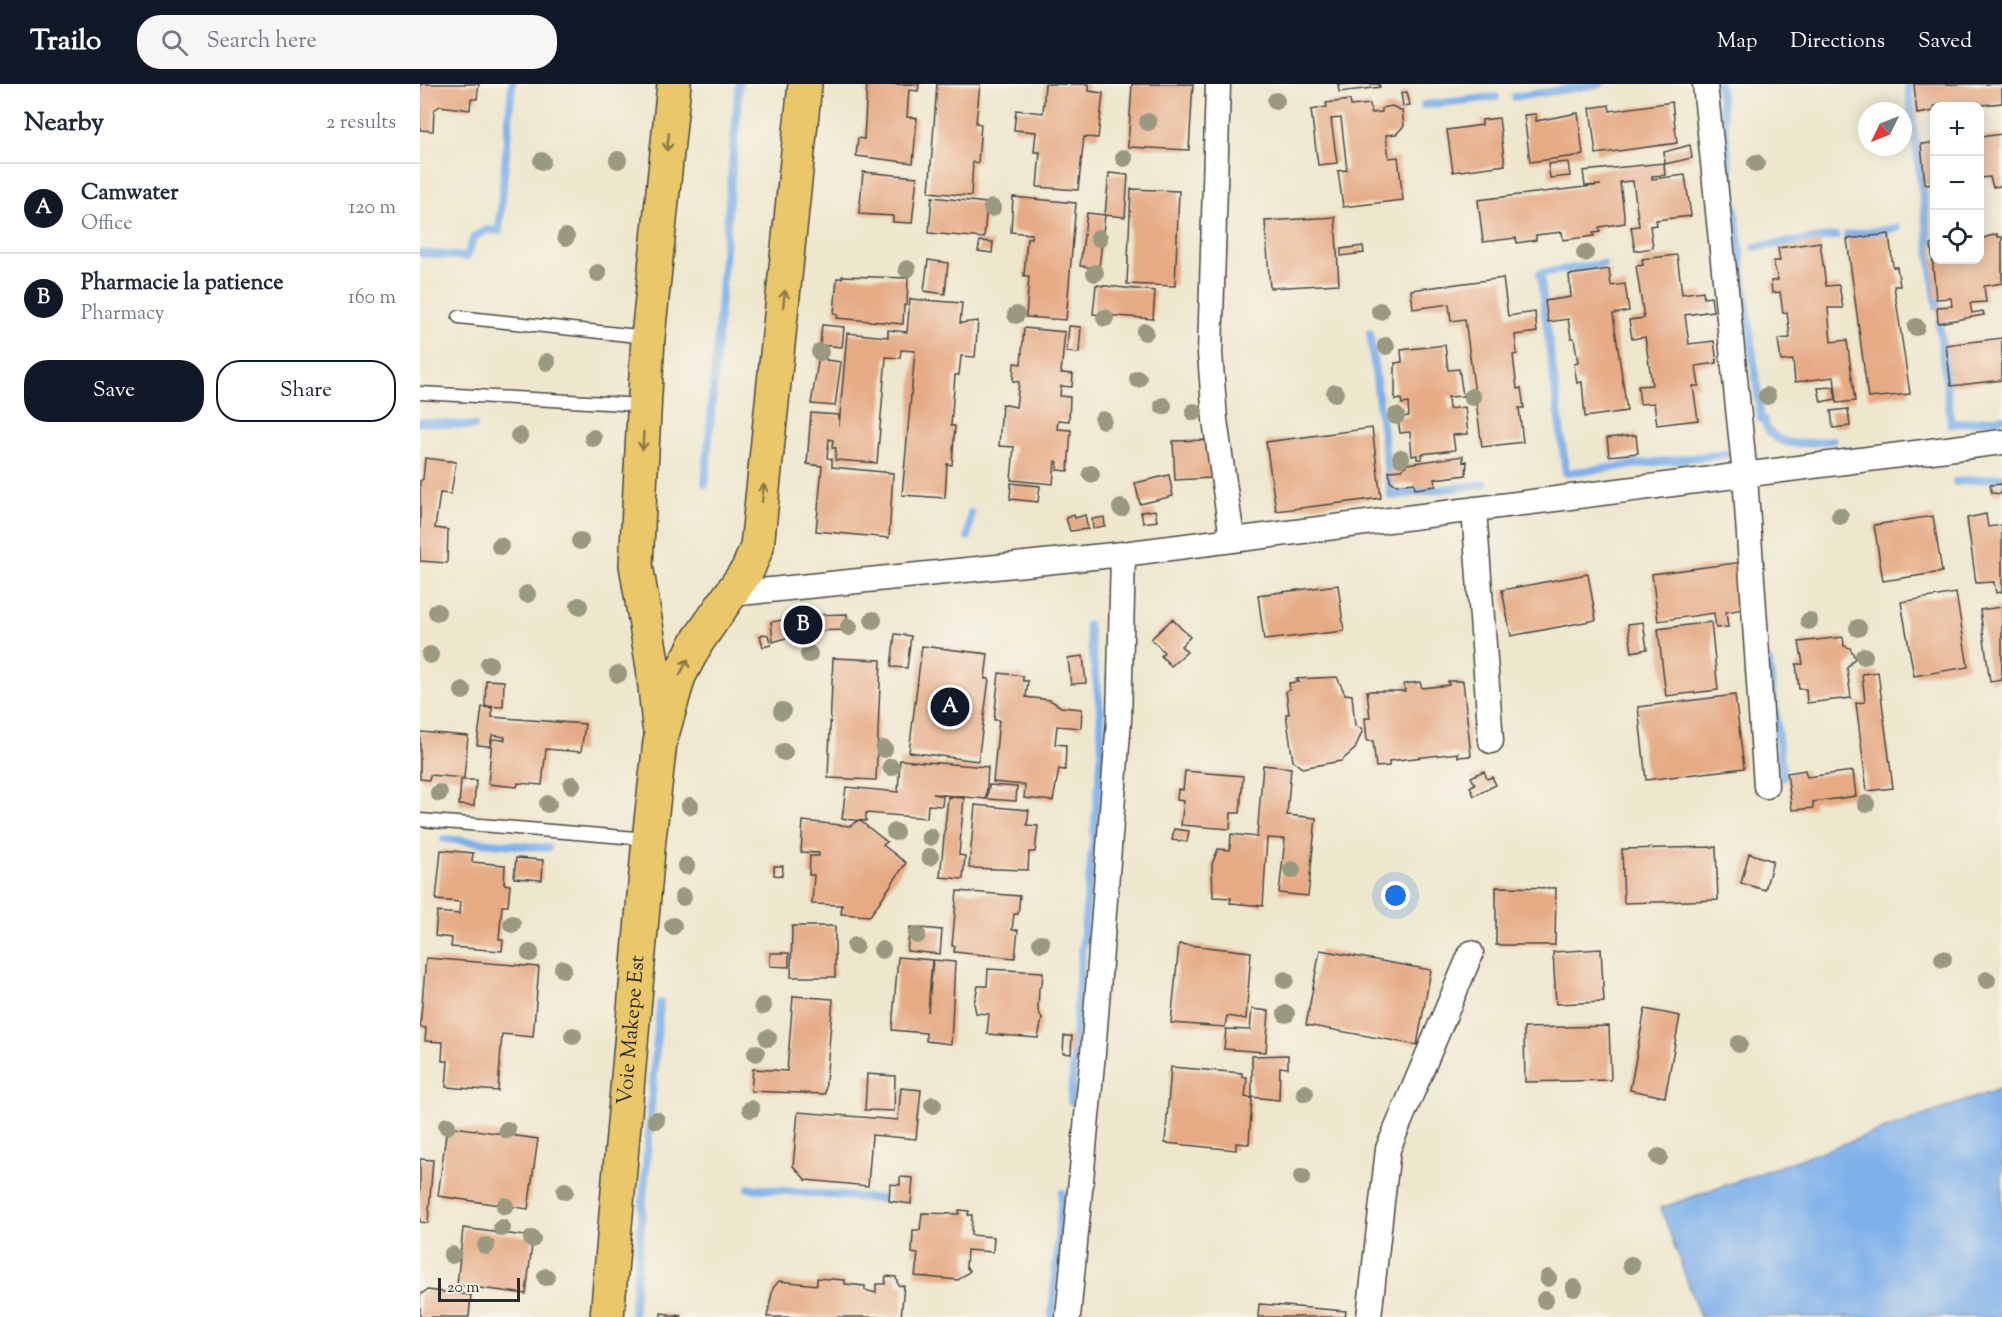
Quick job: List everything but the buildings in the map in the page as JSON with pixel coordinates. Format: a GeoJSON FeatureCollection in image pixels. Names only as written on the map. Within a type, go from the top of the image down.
{"type":"FeatureCollection","features":[{"type":"Feature","properties":{"kind":"main road"},"geometry":{"type":"LineString","coordinates":[[660,742],[653,667],[636,565],[648,337],[674,84]]}},
{"type":"Feature","properties":{"kind":"main road"},"geometry":{"type":"LineString","coordinates":[[660,742],[679,676],[697,642],[748,569],[757,547],[805,84]]}},
{"type":"Feature","properties":{"kind":"main road","name":"Voie Makepe Est"},"geometry":{"type":"LineString","coordinates":[[607,1317],[649,839],[660,742]]}},
{"type":"Feature","properties":{"kind":"street"},"geometry":{"type":"LineString","coordinates":[[1218,84],[1210,353],[1215,420],[1232,538]]}},
{"type":"Feature","properties":{"kind":"street"},"geometry":{"type":"LineString","coordinates":[[1705,84],[1744,476],[1766,786]]}},
{"type":"Feature","properties":{"kind":"street"},"geometry":{"type":"LineString","coordinates":[[731,594],[1123,554],[1232,538],[1744,476],[2002,442]]}},
{"type":"Feature","properties":{"kind":"street"},"geometry":{"type":"LineString","coordinates":[[1474,509],[1491,741]]}},
{"type":"Feature","properties":{"kind":"street"},"geometry":{"type":"LineString","coordinates":[[1068,1317],[1093,1053],[1119,720],[1123,554]]}},
{"type":"Feature","properties":{"kind":"street"},"geometry":{"type":"LineString","coordinates":[[1369,1317],[1388,1149],[1471,953]]}},
{"type":"Feature","properties":{"kind":"lane"},"geometry":{"type":"LineString","coordinates":[[459,317],[648,337]]}},
{"type":"Feature","properties":{"kind":"lane"},"geometry":{"type":"LineString","coordinates":[[420,393],[645,405]]}},
{"type":"Feature","properties":{"kind":"lane"},"geometry":{"type":"LineString","coordinates":[[420,820],[649,839]]}},
{"type":"Feature","properties":{"kind":"water"},"geometry":{"type":"Polygon","coordinates":[[[2002,1088],[2002,1317],[1700,1317],[1661,1208],[2002,1088]]]}},
{"type":"Feature","properties":{"kind":"waterway"},"geometry":{"type":"LineString","coordinates":[[420,253],[467,257],[474,237],[487,230],[499,231],[512,84]]}},
{"type":"Feature","properties":{"kind":"waterway"},"geometry":{"type":"LineString","coordinates":[[705,484],[739,84]]}},
{"type":"Feature","properties":{"kind":"waterway"},"geometry":{"type":"LineString","coordinates":[[1515,97],[1600,84]]}},
{"type":"Feature","properties":{"kind":"waterway"},"geometry":{"type":"LineString","coordinates":[[1719,84],[1761,419],[1764,420],[1768,430],[1783,441],[1802,443],[1833,440]]}},
{"type":"Feature","properties":{"kind":"waterway"},"geometry":{"type":"LineString","coordinates":[[1908,84],[1937,307]]}},
{"type":"Feature","properties":{"kind":"waterway"},"geometry":{"type":"LineString","coordinates":[[1424,105],[1496,97]]}},
{"type":"Feature","properties":{"kind":"waterway"},"geometry":{"type":"LineString","coordinates":[[1847,235],[1897,228]]}},
{"type":"Feature","properties":{"kind":"waterway"},"geometry":{"type":"LineString","coordinates":[[1755,247],[1836,236]]}},
{"type":"Feature","properties":{"kind":"waterway"},"geometry":{"type":"LineString","coordinates":[[1603,264],[1540,273],[1566,473],[1733,453]]}},
{"type":"Feature","properties":{"kind":"waterway"},"geometry":{"type":"LineString","coordinates":[[1939,323],[1951,424],[2002,418]]}},
{"type":"Feature","properties":{"kind":"waterway"},"geometry":{"type":"LineString","coordinates":[[1370,333],[1391,496],[1484,484]]}},
{"type":"Feature","properties":{"kind":"waterway"},"geometry":{"type":"LineString","coordinates":[[420,422],[474,426]]}},
{"type":"Feature","properties":{"kind":"waterway"},"geometry":{"type":"LineString","coordinates":[[1956,482],[2002,477]]}},
{"type":"Feature","properties":{"kind":"waterway"},"geometry":{"type":"LineString","coordinates":[[968,537],[971,513]]}},
{"type":"Feature","properties":{"kind":"waterway"},"geometry":{"type":"LineString","coordinates":[[1071,1101],[1079,981],[1102,752],[1100,707],[1088,625]]}},
{"type":"Feature","properties":{"kind":"waterway"},"geometry":{"type":"LineString","coordinates":[[1769,662],[1783,777]]}},
{"type":"Feature","properties":{"kind":"waterway"},"geometry":{"type":"LineString","coordinates":[[444,839],[548,848]]}},
{"type":"Feature","properties":{"kind":"waterway"},"geometry":{"type":"LineString","coordinates":[[633,1317],[660,1003]]}},
{"type":"Feature","properties":{"kind":"waterway"},"geometry":{"type":"LineString","coordinates":[[749,1188],[881,1199]]}},
{"type":"Feature","properties":{"kind":"waterway"},"geometry":{"type":"LineString","coordinates":[[1052,1317],[1062,1193]]}},
{"type":"Feature","properties":{"kind":"place","name":"Pharmacie la patience"},"geometry":{"type":"Point","coordinates":[803,625]}},
{"type":"Feature","properties":{"kind":"place","name":"Camwater"},"geometry":{"type":"Point","coordinates":[950,707]}}]}
